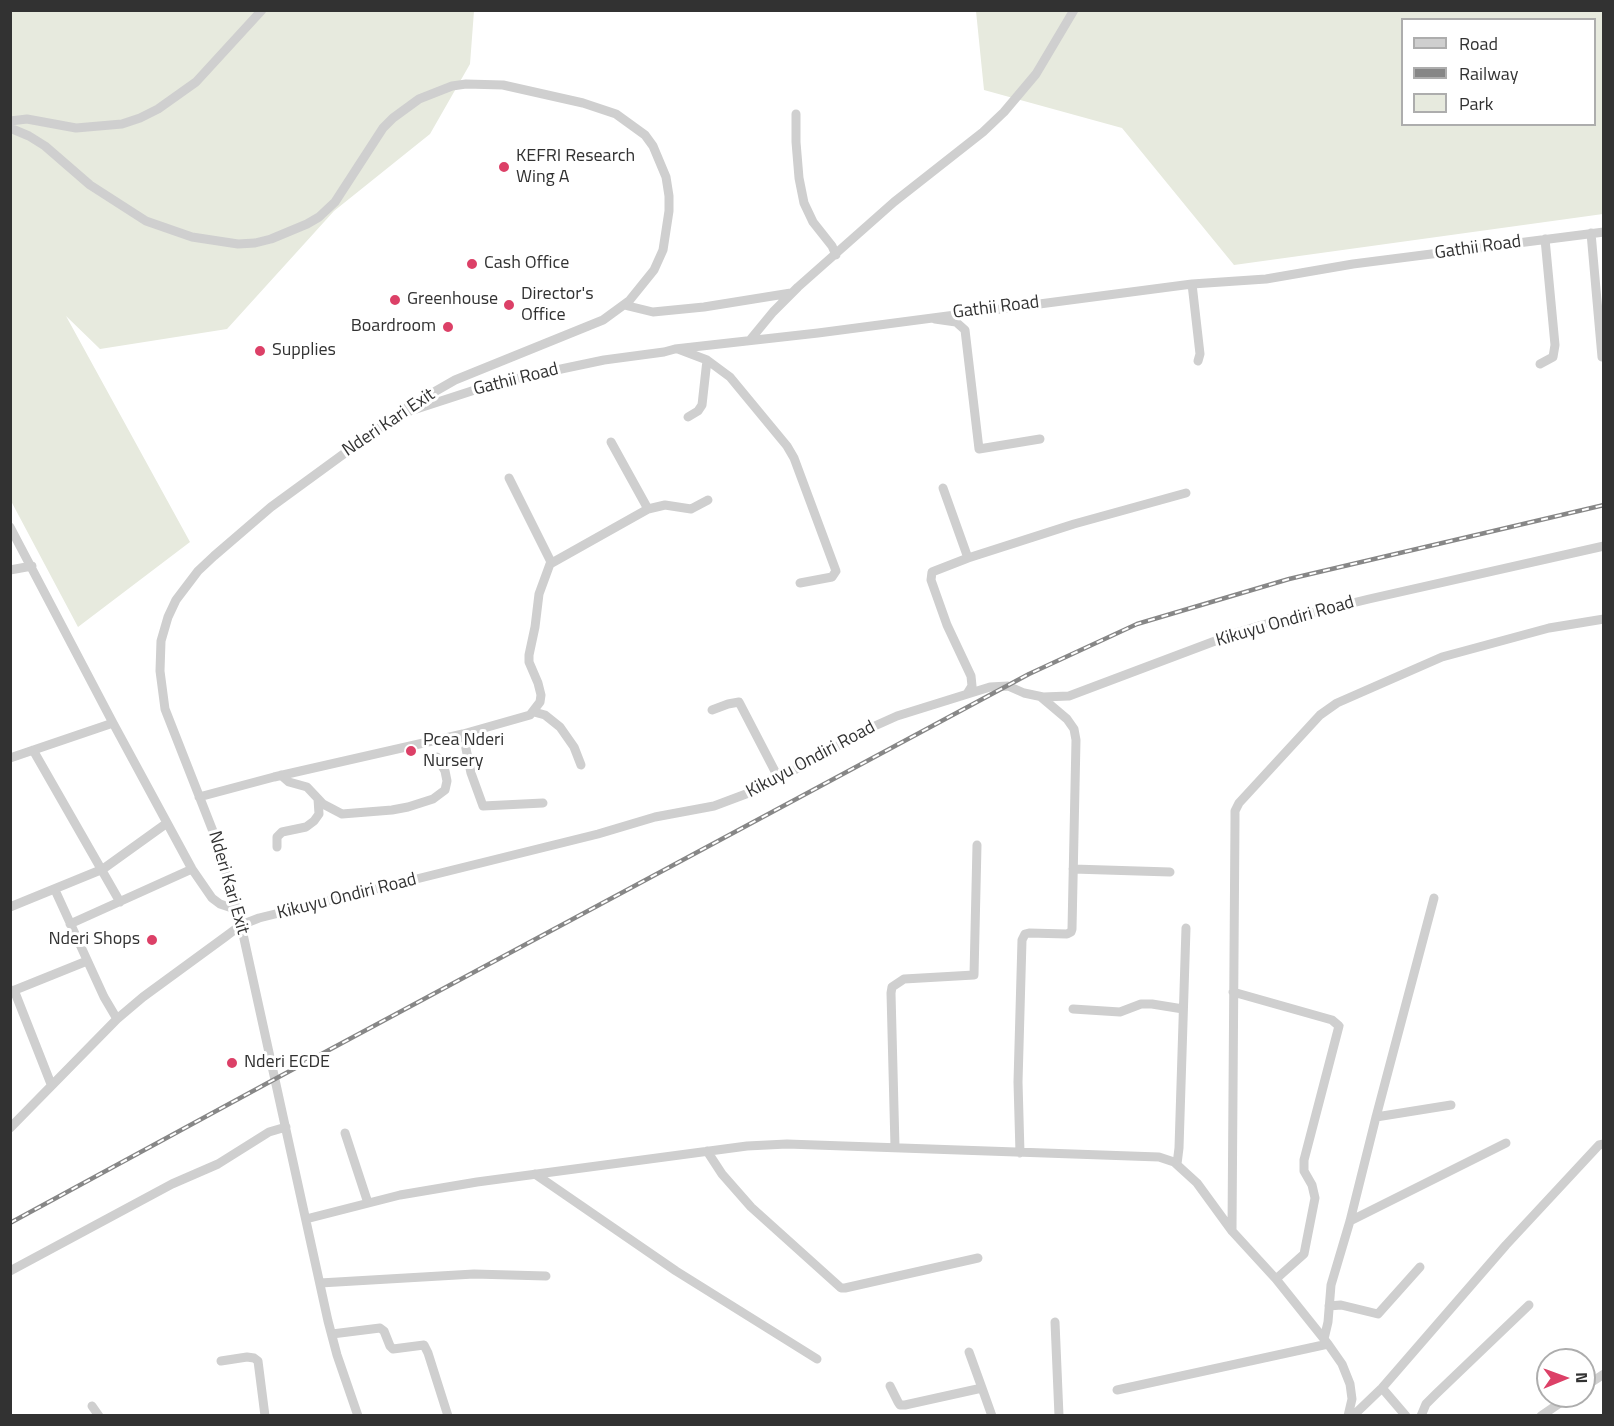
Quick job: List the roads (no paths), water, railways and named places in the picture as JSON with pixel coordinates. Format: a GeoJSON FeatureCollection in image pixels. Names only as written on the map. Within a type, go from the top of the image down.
{"type":"FeatureCollection","features":[{"type":"Feature","properties":{"kind":"street"},"geometry":{"type":"LineString","coordinates":[[10,121],[27,119],[76,128],[123,124],[140,118],[158,109],[196,82],[262,10]]}},
{"type":"Feature","properties":{"kind":"street"},"geometry":{"type":"LineString","coordinates":[[750,340],[791,292],[914,186],[983,132],[1011,104],[1047,57],[1074,10]]}},
{"type":"Feature","properties":{"kind":"street","name":"Nderi Kari Exit"},"geometry":{"type":"LineString","coordinates":[[10,128],[45,146],[90,185],[146,221],[213,242],[255,243],[285,234],[307,224],[335,202],[383,128],[404,108],[434,92],[466,84],[503,85],[583,103],[616,114],[645,135],[653,146],[666,177],[669,212],[663,250],[654,270],[624,305],[603,320],[438,388],[394,417],[271,507],[198,571],[172,607],[161,641],[160,671],[169,723],[216,839],[241,925],[332,1334],[358,1416]]}},
{"type":"Feature","properties":{"kind":"street"},"geometry":{"type":"LineString","coordinates":[[796,114],[798,166],[804,203],[813,222],[832,246],[836,255]]}},
{"type":"Feature","properties":{"kind":"street","name":"Gathii Road"},"geometry":{"type":"LineString","coordinates":[[394,417],[487,386],[604,360],[675,349],[1192,284],[1266,279],[1353,264],[1604,232]]}},
{"type":"Feature","properties":{"kind":"street"},"geometry":{"type":"LineString","coordinates":[[1591,233],[1602,357]]}},
{"type":"Feature","properties":{"kind":"street"},"geometry":{"type":"LineString","coordinates":[[1540,364],[1552,357],[1554,345],[1545,239]]}},
{"type":"Feature","properties":{"kind":"street"},"geometry":{"type":"LineString","coordinates":[[1192,284],[1200,354],[1198,362]]}},
{"type":"Feature","properties":{"kind":"street"},"geometry":{"type":"LineString","coordinates":[[624,305],[653,312],[704,307],[791,292]]}},
{"type":"Feature","properties":{"kind":"street"},"geometry":{"type":"LineString","coordinates":[[928,317],[956,322],[965,330],[968,338],[979,448],[1040,439]]}},
{"type":"Feature","properties":{"kind":"street"},"geometry":{"type":"LineString","coordinates":[[675,349],[707,360],[730,377],[788,446],[802,475],[836,571],[832,577],[800,584]]}},
{"type":"Feature","properties":{"kind":"street"},"geometry":{"type":"LineString","coordinates":[[688,417],[698,411],[702,405],[707,360]]}},
{"type":"Feature","properties":{"kind":"street"},"geometry":{"type":"LineString","coordinates":[[611,442],[648,509]]}},
{"type":"Feature","properties":{"kind":"street"},"geometry":{"type":"LineString","coordinates":[[509,478],[551,562]]}},
{"type":"Feature","properties":{"kind":"street"},"geometry":{"type":"LineString","coordinates":[[944,488],[968,558]]}},
{"type":"Feature","properties":{"kind":"street"},"geometry":{"type":"LineString","coordinates":[[968,694],[972,686],[971,676],[946,625],[930,576],[934,570],[1074,524],[1186,493]]}},
{"type":"Feature","properties":{"kind":"street"},"geometry":{"type":"LineString","coordinates":[[199,797],[526,717],[534,712],[540,702],[541,695],[529,662],[529,655],[539,594],[551,562],[648,509],[665,505],[692,509],[708,500]]}},
{"type":"Feature","properties":{"kind":"street"},"geometry":{"type":"LineString","coordinates":[[10,527],[192,868],[212,898],[220,904],[235,909]]}},
{"type":"Feature","properties":{"kind":"street","name":"Kikuyu Ondiri Road"},"geometry":{"type":"LineString","coordinates":[[10,1128],[117,1019],[143,997],[241,925],[300,908],[586,837],[655,817],[714,806],[754,792],[868,729],[918,708],[968,694],[1008,686],[1041,697],[1069,696],[1239,632],[1369,599],[1604,546]]}},
{"type":"Feature","properties":{"kind":"street"},"geometry":{"type":"LineString","coordinates":[[10,570],[32,566]]}},
{"type":"Feature","properties":{"kind":"street"},"geometry":{"type":"LineString","coordinates":[[1232,1232],[1236,811],[1246,794],[1320,715],[1337,703],[1442,657],[1549,628],[1604,620]]}},
{"type":"Feature","properties":{"kind":"street"},"geometry":{"type":"LineString","coordinates":[[1020,1153],[1018,1082],[1022,940],[1025,934],[1029,933],[1067,934],[1071,932],[1074,869],[1076,740],[1074,729],[1041,697]]}},
{"type":"Feature","properties":{"kind":"street"},"geometry":{"type":"LineString","coordinates":[[712,710],[739,702],[779,779]]}},
{"type":"Feature","properties":{"kind":"street"},"geometry":{"type":"LineString","coordinates":[[534,712],[545,715],[560,727],[574,747],[581,765]]}},
{"type":"Feature","properties":{"kind":"street"},"geometry":{"type":"LineString","coordinates":[[10,758],[113,723]]}},
{"type":"Feature","properties":{"kind":"street"},"geometry":{"type":"LineString","coordinates":[[463,734],[471,773],[483,806],[543,803]]}},
{"type":"Feature","properties":{"kind":"street"},"geometry":{"type":"LineString","coordinates":[[33,750],[120,902]]}},
{"type":"Feature","properties":{"kind":"street"},"geometry":{"type":"LineString","coordinates":[[281,776],[289,782],[307,787],[318,799],[336,812],[348,815],[408,807],[433,799],[445,790],[447,781],[445,771],[437,757]]}},
{"type":"Feature","properties":{"kind":"street"},"geometry":{"type":"LineString","coordinates":[[277,846],[277,837],[282,832],[306,827],[314,821],[319,814],[318,799]]}},
{"type":"Feature","properties":{"kind":"street"},"geometry":{"type":"LineString","coordinates":[[10,907],[103,869],[167,823]]}},
{"type":"Feature","properties":{"kind":"street"},"geometry":{"type":"LineString","coordinates":[[895,1147],[892,987],[904,979],[974,975],[978,845]]}},
{"type":"Feature","properties":{"kind":"street"},"geometry":{"type":"LineString","coordinates":[[70,924],[192,868]]}},
{"type":"Feature","properties":{"kind":"street"},"geometry":{"type":"LineString","coordinates":[[1074,869],[1170,872]]}},
{"type":"Feature","properties":{"kind":"street"},"geometry":{"type":"LineString","coordinates":[[55,890],[87,961],[117,1019]]}},
{"type":"Feature","properties":{"kind":"street"},"geometry":{"type":"LineString","coordinates":[[1326,1341],[1331,1285],[1350,1221],[1434,898]]}},
{"type":"Feature","properties":{"kind":"street"},"geometry":{"type":"LineString","coordinates":[[1177,1164],[1186,928]]}},
{"type":"Feature","properties":{"kind":"street"},"geometry":{"type":"LineString","coordinates":[[51,1084],[12,991],[87,961]]}},
{"type":"Feature","properties":{"kind":"street"},"geometry":{"type":"LineString","coordinates":[[1233,992],[1332,1020],[1339,1026],[1304,1160],[1304,1171],[1316,1198],[1304,1254],[1276,1278]]}},
{"type":"Feature","properties":{"kind":"street"},"geometry":{"type":"LineString","coordinates":[[1073,1008],[1120,1012],[1141,1004],[1152,1004],[1183,1009]]}},
{"type":"Feature","properties":{"kind":"street"},"geometry":{"type":"LineString","coordinates":[[1376,1117],[1451,1105]]}},
{"type":"Feature","properties":{"kind":"street"},"geometry":{"type":"LineString","coordinates":[[10,1272],[172,1184],[218,1164],[269,1132],[286,1127]]}},
{"type":"Feature","properties":{"kind":"street"},"geometry":{"type":"LineString","coordinates":[[345,1133],[368,1203]]}},
{"type":"Feature","properties":{"kind":"street"},"geometry":{"type":"LineString","coordinates":[[1350,1221],[1506,1143]]}},
{"type":"Feature","properties":{"kind":"street"},"geometry":{"type":"LineString","coordinates":[[306,1219],[400,1195],[535,1174],[747,1146],[787,1144],[895,1147],[1020,1153],[1145,1155],[1167,1159],[1177,1164],[1197,1183],[1232,1232],[1276,1278],[1326,1341],[1347,1371],[1354,1412]]}},
{"type":"Feature","properties":{"kind":"street"},"geometry":{"type":"LineString","coordinates":[[1354,1412],[1382,1388],[1506,1245],[1599,1145],[1604,1144]]}},
{"type":"Feature","properties":{"kind":"street"},"geometry":{"type":"LineString","coordinates":[[706,1151],[722,1174],[751,1207],[841,1287],[845,1288],[978,1258]]}},
{"type":"Feature","properties":{"kind":"street"},"geometry":{"type":"LineString","coordinates":[[535,1174],[676,1271],[817,1359]]}},
{"type":"Feature","properties":{"kind":"street"},"geometry":{"type":"LineString","coordinates":[[1329,1306],[1338,1305],[1378,1314],[1420,1267]]}},
{"type":"Feature","properties":{"kind":"street"},"geometry":{"type":"LineString","coordinates":[[320,1283],[474,1274],[546,1276]]}},
{"type":"Feature","properties":{"kind":"street"},"geometry":{"type":"LineString","coordinates":[[1421,1416],[1426,1404],[1529,1305]]}},
{"type":"Feature","properties":{"kind":"street"},"geometry":{"type":"LineString","coordinates":[[1055,1322],[1059,1416]]}},
{"type":"Feature","properties":{"kind":"street"},"geometry":{"type":"LineString","coordinates":[[332,1334],[380,1328],[384,1331],[393,1349],[424,1345],[429,1353],[448,1416]]}},
{"type":"Feature","properties":{"kind":"street"},"geometry":{"type":"LineString","coordinates":[[1117,1390],[1326,1341]]}},
{"type":"Feature","properties":{"kind":"street"},"geometry":{"type":"LineString","coordinates":[[969,1353],[992,1416]]}},
{"type":"Feature","properties":{"kind":"street"},"geometry":{"type":"LineString","coordinates":[[221,1361],[248,1357],[258,1361],[266,1416]]}},
{"type":"Feature","properties":{"kind":"street"},"geometry":{"type":"LineString","coordinates":[[890,1386],[900,1405],[982,1388]]}},
{"type":"Feature","properties":{"kind":"street"},"geometry":{"type":"LineString","coordinates":[[1382,1388],[1406,1416]]}},
{"type":"Feature","properties":{"kind":"street"},"geometry":{"type":"LineString","coordinates":[[92,1406],[99,1416]]}},
{"type":"Feature","properties":{"kind":"railway"},"geometry":{"type":"LineString","coordinates":[[10,1223],[1029,674],[1137,624],[1289,579],[1604,505]]}},
{"type":"Feature","properties":{"kind":"place","name":"KEFRI Research Wing A"},"geometry":{"type":"Point","coordinates":[504,167]}},
{"type":"Feature","properties":{"kind":"place","name":"Cash Office"},"geometry":{"type":"Point","coordinates":[472,264]}},
{"type":"Feature","properties":{"kind":"place","name":"Greenhouse"},"geometry":{"type":"Point","coordinates":[395,300]}},
{"type":"Feature","properties":{"kind":"place","name":"Director's Office"},"geometry":{"type":"Point","coordinates":[509,305]}},
{"type":"Feature","properties":{"kind":"place","name":"Boardroom"},"geometry":{"type":"Point","coordinates":[448,327]}},
{"type":"Feature","properties":{"kind":"place","name":"Supplies"},"geometry":{"type":"Point","coordinates":[260,351]}},
{"type":"Feature","properties":{"kind":"place","name":"Pcea Nderi Nursery"},"geometry":{"type":"Point","coordinates":[411,751]}},
{"type":"Feature","properties":{"kind":"place","name":"Nderi Shops"},"geometry":{"type":"Point","coordinates":[152,940]}},
{"type":"Feature","properties":{"kind":"place","name":"Nderi ECDE"},"geometry":{"type":"Point","coordinates":[232,1063]}}]}
